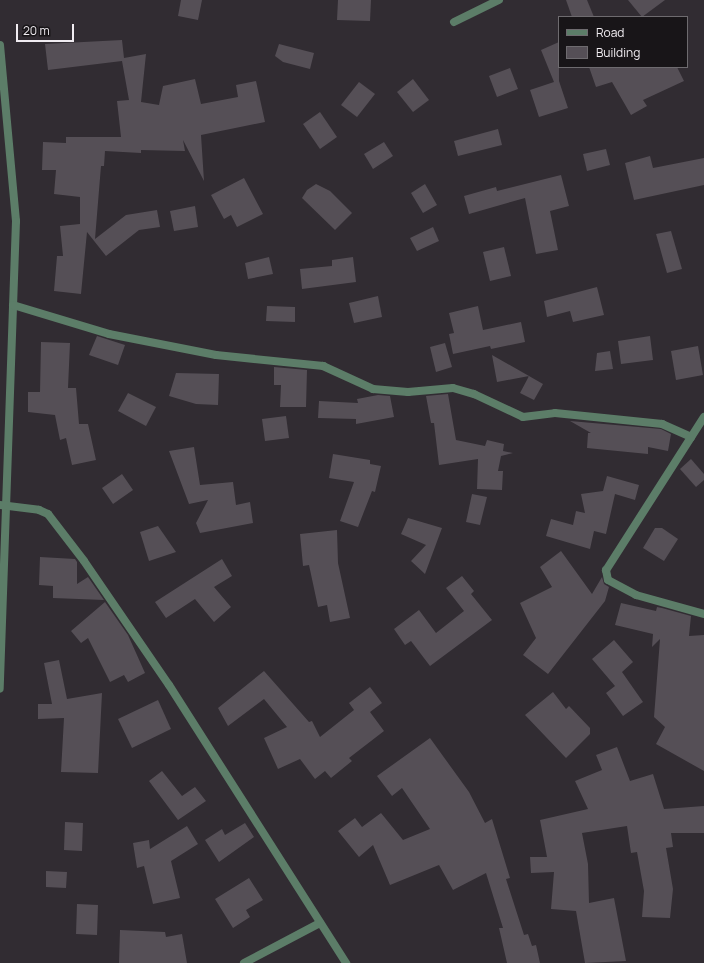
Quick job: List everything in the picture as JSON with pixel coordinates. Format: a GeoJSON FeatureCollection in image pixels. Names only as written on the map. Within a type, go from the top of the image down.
{"type":"FeatureCollection","features":[{"type":"Feature","properties":{"kind":"street"},"geometry":{"type":"LineString","coordinates":[[454,22],[499,0]]}},
{"type":"Feature","properties":{"kind":"street"},"geometry":{"type":"LineString","coordinates":[[0,45],[16,221],[4,505],[0,689]]}},
{"type":"Feature","properties":{"kind":"street"},"geometry":{"type":"LineString","coordinates":[[13,305],[109,334],[208,354],[323,366],[373,389],[408,392],[453,388],[474,394],[523,417],[555,413],[662,424],[691,437]]}},
{"type":"Feature","properties":{"kind":"street"},"geometry":{"type":"LineString","coordinates":[[704,417],[606,570],[608,580],[636,595],[704,614]]}},
{"type":"Feature","properties":{"kind":"street"},"geometry":{"type":"LineString","coordinates":[[4,505],[39,510],[48,514],[84,561],[169,685],[346,963]]}},
{"type":"Feature","properties":{"kind":"street"},"geometry":{"type":"LineString","coordinates":[[244,963],[320,924]]}},
{"type":"Feature","properties":{"kind":"building"},"geometry":{"type":"Polygon","coordinates":[[[181,0],[202,0],[198,20],[178,16],[181,0]]]}},
{"type":"Feature","properties":{"kind":"building"},"geometry":{"type":"Polygon","coordinates":[[[338,0],[371,0],[370,21],[337,20],[338,0]]]}},
{"type":"Feature","properties":{"kind":"building"},"geometry":{"type":"Polygon","coordinates":[[[566,0],[587,0],[594,16],[572,16],[566,0]]]}},
{"type":"Feature","properties":{"kind":"building"},"geometry":{"type":"Polygon","coordinates":[[[628,0],[665,0],[643,16],[641,16],[628,0]]]}},
{"type":"Feature","properties":{"kind":"building"},"geometry":{"type":"Polygon","coordinates":[[[122,40],[124,58],[146,54],[141,102],[159,105],[163,86],[195,79],[201,104],[238,97],[236,85],[256,81],[265,122],[201,135],[204,181],[183,140],[185,151],[141,150],[141,153],[105,151],[104,166],[101,166],[95,239],[126,215],[157,210],[160,227],[139,230],[106,256],[87,232],[81,294],[54,291],[57,256],[63,256],[60,226],[80,224],[80,197],[54,194],[56,170],[42,170],[43,142],[66,143],[66,137],[121,137],[117,101],[129,100],[122,61],[48,70],[45,44],[122,40]]]}},
{"type":"Feature","properties":{"kind":"building"},"geometry":{"type":"Polygon","coordinates":[[[558,42],[559,81],[568,108],[539,117],[530,90],[554,82],[541,50],[558,42]]]}},
{"type":"Feature","properties":{"kind":"building"},"geometry":{"type":"Polygon","coordinates":[[[279,44],[314,53],[310,69],[283,62],[275,56],[279,44]]]}},
{"type":"Feature","properties":{"kind":"building"},"geometry":{"type":"Polygon","coordinates":[[[510,68],[518,89],[497,97],[489,76],[510,68]]]}},
{"type":"Feature","properties":{"kind":"building"},"geometry":{"type":"Polygon","coordinates":[[[589,68],[678,68],[684,81],[643,100],[647,106],[631,115],[612,82],[596,87],[589,68]]]}},
{"type":"Feature","properties":{"kind":"building"},"geometry":{"type":"Polygon","coordinates":[[[413,79],[429,100],[413,112],[397,92],[413,79]]]}},
{"type":"Feature","properties":{"kind":"building"},"geometry":{"type":"Polygon","coordinates":[[[359,82],[375,94],[357,117],[341,105],[359,82]]]}},
{"type":"Feature","properties":{"kind":"building"},"geometry":{"type":"Polygon","coordinates":[[[320,112],[337,137],[320,149],[303,124],[320,112]]]}},
{"type":"Feature","properties":{"kind":"building"},"geometry":{"type":"Polygon","coordinates":[[[498,129],[502,145],[458,156],[454,141],[498,129]]]}},
{"type":"Feature","properties":{"kind":"building"},"geometry":{"type":"Polygon","coordinates":[[[384,142],[393,156],[373,169],[364,154],[384,142]]]}},
{"type":"Feature","properties":{"kind":"building"},"geometry":{"type":"Polygon","coordinates":[[[606,149],[610,165],[587,171],[583,154],[606,149]]]}},
{"type":"Feature","properties":{"kind":"building"},"geometry":{"type":"Polygon","coordinates":[[[650,156],[653,168],[704,158],[704,185],[634,200],[625,163],[650,156]]]}},
{"type":"Feature","properties":{"kind":"building"},"geometry":{"type":"Polygon","coordinates":[[[561,175],[569,206],[550,211],[558,250],[536,254],[525,198],[469,214],[464,196],[496,187],[497,191],[561,175]]]}},
{"type":"Feature","properties":{"kind":"building"},"geometry":{"type":"Polygon","coordinates":[[[244,178],[263,214],[237,227],[231,215],[224,219],[211,195],[244,178]]]}},
{"type":"Feature","properties":{"kind":"building"},"geometry":{"type":"Polygon","coordinates":[[[316,184],[330,191],[352,213],[335,230],[302,198],[307,190],[316,184]]]}},
{"type":"Feature","properties":{"kind":"building"},"geometry":{"type":"Polygon","coordinates":[[[425,184],[437,205],[423,213],[411,193],[425,184]]]}},
{"type":"Feature","properties":{"kind":"building"},"geometry":{"type":"Polygon","coordinates":[[[195,206],[198,227],[174,231],[170,211],[195,206]]]}},
{"type":"Feature","properties":{"kind":"building"},"geometry":{"type":"Polygon","coordinates":[[[433,227],[439,241],[417,251],[410,238],[433,227]]]}},
{"type":"Feature","properties":{"kind":"building"},"geometry":{"type":"Polygon","coordinates":[[[671,231],[682,269],[667,273],[656,234],[671,231]]]}},
{"type":"Feature","properties":{"kind":"building"},"geometry":{"type":"Polygon","coordinates":[[[504,247],[511,276],[490,281],[483,252],[504,247]]]}},
{"type":"Feature","properties":{"kind":"building"},"geometry":{"type":"Polygon","coordinates":[[[269,257],[273,274],[248,279],[245,263],[269,257]]]}},
{"type":"Feature","properties":{"kind":"building"},"geometry":{"type":"Polygon","coordinates":[[[353,257],[356,282],[302,289],[300,269],[332,266],[332,260],[353,257]]]}},
{"type":"Feature","properties":{"kind":"building"},"geometry":{"type":"Polygon","coordinates":[[[597,287],[604,315],[573,322],[570,311],[547,317],[544,301],[597,287]]]}},
{"type":"Feature","properties":{"kind":"building"},"geometry":{"type":"Polygon","coordinates":[[[378,296],[382,317],[354,323],[349,303],[378,296]]]}},
{"type":"Feature","properties":{"kind":"building"},"geometry":{"type":"Polygon","coordinates":[[[267,306],[295,307],[295,322],[266,321],[267,306]]]}},
{"type":"Feature","properties":{"kind":"building"},"geometry":{"type":"Polygon","coordinates":[[[478,306],[483,330],[521,322],[525,342],[491,349],[490,346],[453,354],[449,334],[454,333],[449,313],[478,306]]]}},
{"type":"Feature","properties":{"kind":"building"},"geometry":{"type":"Polygon","coordinates":[[[97,336],[125,345],[118,365],[89,355],[97,336]]]}},
{"type":"Feature","properties":{"kind":"building"},"geometry":{"type":"Polygon","coordinates":[[[650,336],[653,360],[621,364],[618,341],[650,336]]]}},
{"type":"Feature","properties":{"kind":"building"},"geometry":{"type":"Polygon","coordinates":[[[41,342],[70,343],[68,388],[76,388],[79,424],[88,424],[96,460],[72,465],[66,438],[60,440],[55,415],[28,412],[28,392],[40,392],[41,342]]]}},
{"type":"Feature","properties":{"kind":"building"},"geometry":{"type":"Polygon","coordinates":[[[445,343],[452,367],[436,372],[430,347],[445,343]]]}},
{"type":"Feature","properties":{"kind":"building"},"geometry":{"type":"Polygon","coordinates":[[[698,346],[703,375],[676,380],[671,351],[698,346]]]}},
{"type":"Feature","properties":{"kind":"building"},"geometry":{"type":"Polygon","coordinates":[[[610,351],[613,369],[595,371],[597,353],[610,351]]]}},
{"type":"Feature","properties":{"kind":"building"},"geometry":{"type":"Polygon","coordinates":[[[492,355],[529,376],[497,382],[492,355]]]}},
{"type":"Feature","properties":{"kind":"building"},"geometry":{"type":"Polygon","coordinates":[[[274,367],[307,370],[306,407],[280,407],[281,385],[274,385],[274,367]]]}},
{"type":"Feature","properties":{"kind":"building"},"geometry":{"type":"Polygon","coordinates":[[[176,373],[219,374],[218,405],[196,404],[169,396],[176,373]]]}},
{"type":"Feature","properties":{"kind":"building"},"geometry":{"type":"Polygon","coordinates":[[[529,376],[543,384],[534,400],[520,393],[529,376]]]}},
{"type":"Feature","properties":{"kind":"building"},"geometry":{"type":"Polygon","coordinates":[[[128,393],[156,407],[146,426],[118,411],[128,393]]]}},
{"type":"Feature","properties":{"kind":"building"},"geometry":{"type":"Polygon","coordinates":[[[448,394],[456,440],[485,446],[487,440],[504,444],[503,451],[513,453],[501,456],[498,471],[503,471],[502,490],[477,489],[478,459],[439,465],[434,423],[431,423],[426,396],[448,394]]]}},
{"type":"Feature","properties":{"kind":"building"},"geometry":{"type":"Polygon","coordinates":[[[378,395],[390,396],[394,417],[356,424],[356,419],[318,418],[319,401],[358,403],[357,399],[378,395]]]}},
{"type":"Feature","properties":{"kind":"building"},"geometry":{"type":"Polygon","coordinates":[[[286,416],[289,438],[265,441],[262,419],[286,416]]]}},
{"type":"Feature","properties":{"kind":"building"},"geometry":{"type":"Polygon","coordinates":[[[570,421],[661,429],[671,434],[668,451],[648,447],[648,454],[587,448],[588,433],[591,433],[570,421]]]}},
{"type":"Feature","properties":{"kind":"building"},"geometry":{"type":"Polygon","coordinates":[[[194,447],[200,485],[233,482],[236,505],[250,502],[253,523],[200,533],[196,523],[208,500],[189,504],[169,451],[194,447]]]}},
{"type":"Feature","properties":{"kind":"building"},"geometry":{"type":"Polygon","coordinates":[[[333,454],[370,460],[370,464],[381,466],[375,492],[372,491],[358,527],[340,521],[354,482],[329,478],[333,454]]]}},
{"type":"Feature","properties":{"kind":"building"},"geometry":{"type":"Polygon","coordinates":[[[691,459],[704,474],[704,480],[696,487],[680,469],[691,459]]]}},
{"type":"Feature","properties":{"kind":"building"},"geometry":{"type":"Polygon","coordinates":[[[122,474],[133,490],[113,504],[102,488],[122,474]]]}},
{"type":"Feature","properties":{"kind":"building"},"geometry":{"type":"Polygon","coordinates":[[[607,476],[639,485],[635,500],[615,494],[606,534],[594,531],[590,549],[546,536],[551,519],[573,525],[576,511],[585,513],[581,494],[603,491],[607,476]]]}},
{"type":"Feature","properties":{"kind":"building"},"geometry":{"type":"Polygon","coordinates":[[[472,494],[487,497],[480,525],[466,522],[472,494]]]}},
{"type":"Feature","properties":{"kind":"building"},"geometry":{"type":"Polygon","coordinates":[[[408,518],[442,528],[425,574],[411,561],[426,545],[401,534],[408,518]]]}},
{"type":"Feature","properties":{"kind":"building"},"geometry":{"type":"Polygon","coordinates":[[[158,526],[176,552],[149,561],[140,532],[158,526]]]}},
{"type":"Feature","properties":{"kind":"building"},"geometry":{"type":"Polygon","coordinates":[[[655,528],[662,528],[678,539],[664,561],[643,548],[655,528]]]}},
{"type":"Feature","properties":{"kind":"building"},"geometry":{"type":"Polygon","coordinates":[[[337,530],[338,563],[350,618],[330,622],[327,605],[318,607],[309,565],[303,566],[300,534],[337,530]]]}},
{"type":"Feature","properties":{"kind":"building"},"geometry":{"type":"Polygon","coordinates":[[[561,551],[592,594],[602,577],[604,584],[609,587],[605,601],[548,674],[523,655],[536,638],[520,603],[552,587],[540,567],[561,551]]]}},
{"type":"Feature","properties":{"kind":"building"},"geometry":{"type":"Polygon","coordinates":[[[40,557],[75,559],[77,562],[77,584],[88,577],[104,600],[53,598],[53,586],[39,585],[40,557]]]}},
{"type":"Feature","properties":{"kind":"building"},"geometry":{"type":"Polygon","coordinates":[[[222,559],[232,576],[214,587],[231,607],[214,622],[195,599],[166,618],[155,602],[222,559]]]}},
{"type":"Feature","properties":{"kind":"building"},"geometry":{"type":"Polygon","coordinates":[[[462,576],[474,591],[471,594],[492,620],[430,666],[411,641],[405,645],[394,629],[419,610],[436,633],[464,611],[446,588],[462,576]]]}},
{"type":"Feature","properties":{"kind":"building"},"geometry":{"type":"Polygon","coordinates":[[[105,602],[128,635],[145,673],[128,682],[124,675],[110,682],[88,638],[81,643],[71,631],[105,602]]]}},
{"type":"Feature","properties":{"kind":"building"},"geometry":{"type":"Polygon","coordinates":[[[621,603],[656,611],[657,607],[691,616],[689,636],[704,635],[704,771],[656,744],[665,727],[654,717],[660,639],[652,647],[653,634],[615,625],[621,603]]]}},
{"type":"Feature","properties":{"kind":"building"},"geometry":{"type":"Polygon","coordinates":[[[614,640],[633,662],[622,672],[643,702],[623,716],[606,693],[615,686],[592,659],[614,640]]]}},
{"type":"Feature","properties":{"kind":"building"},"geometry":{"type":"Polygon","coordinates":[[[59,660],[67,699],[102,693],[98,773],[61,772],[64,718],[38,719],[38,704],[52,704],[44,663],[59,660]]]}},
{"type":"Feature","properties":{"kind":"building"},"geometry":{"type":"Polygon","coordinates":[[[264,671],[309,722],[312,721],[320,737],[354,710],[349,703],[370,687],[382,703],[370,712],[384,731],[349,758],[352,761],[331,778],[325,771],[315,779],[300,759],[278,769],[264,738],[287,727],[264,699],[228,726],[218,708],[264,671]]]}},
{"type":"Feature","properties":{"kind":"building"},"geometry":{"type":"Polygon","coordinates":[[[553,692],[566,709],[569,706],[590,728],[590,734],[566,758],[525,715],[553,692]]]}},
{"type":"Feature","properties":{"kind":"building"},"geometry":{"type":"Polygon","coordinates":[[[158,700],[171,729],[132,748],[118,719],[158,700]]]}},
{"type":"Feature","properties":{"kind":"building"},"geometry":{"type":"Polygon","coordinates":[[[430,738],[469,792],[485,823],[492,819],[510,878],[506,879],[524,935],[528,934],[532,946],[536,945],[540,963],[507,963],[499,928],[503,928],[486,873],[453,890],[439,865],[390,885],[373,845],[359,857],[338,831],[355,818],[362,827],[381,813],[403,840],[430,829],[402,788],[392,796],[377,776],[430,738]]]}},
{"type":"Feature","properties":{"kind":"building"},"geometry":{"type":"Polygon","coordinates":[[[617,747],[630,781],[653,774],[664,809],[704,806],[704,833],[671,833],[673,847],[666,848],[673,889],[670,918],[642,917],[644,891],[637,852],[631,853],[627,826],[582,833],[588,864],[589,903],[614,898],[626,961],[585,963],[576,911],[551,909],[554,872],[531,873],[530,857],[547,857],[540,820],[588,809],[575,781],[602,770],[596,755],[617,747]]]}},
{"type":"Feature","properties":{"kind":"building"},"geometry":{"type":"Polygon","coordinates":[[[162,771],[182,796],[195,787],[206,801],[178,820],[149,781],[162,771]]]}},
{"type":"Feature","properties":{"kind":"building"},"geometry":{"type":"Polygon","coordinates":[[[65,822],[83,823],[82,851],[64,850],[65,822]]]}},
{"type":"Feature","properties":{"kind":"building"},"geometry":{"type":"Polygon","coordinates":[[[245,823],[254,837],[219,862],[205,840],[222,829],[225,835],[245,823]]]}},
{"type":"Feature","properties":{"kind":"building"},"geometry":{"type":"Polygon","coordinates":[[[187,826],[198,844],[171,861],[180,898],[153,904],[144,866],[137,868],[133,843],[149,840],[150,849],[187,826]]]}},
{"type":"Feature","properties":{"kind":"building"},"geometry":{"type":"Polygon","coordinates":[[[46,871],[67,872],[66,888],[46,887],[46,871]]]}},
{"type":"Feature","properties":{"kind":"building"},"geometry":{"type":"Polygon","coordinates":[[[249,878],[263,900],[246,910],[250,917],[233,928],[215,899],[249,878]]]}},
{"type":"Feature","properties":{"kind":"building"},"geometry":{"type":"Polygon","coordinates":[[[77,904],[98,905],[97,935],[76,934],[77,904]]]}},
{"type":"Feature","properties":{"kind":"building"},"geometry":{"type":"Polygon","coordinates":[[[120,930],[165,932],[166,937],[182,934],[187,963],[119,963],[120,930]]]}}]}
